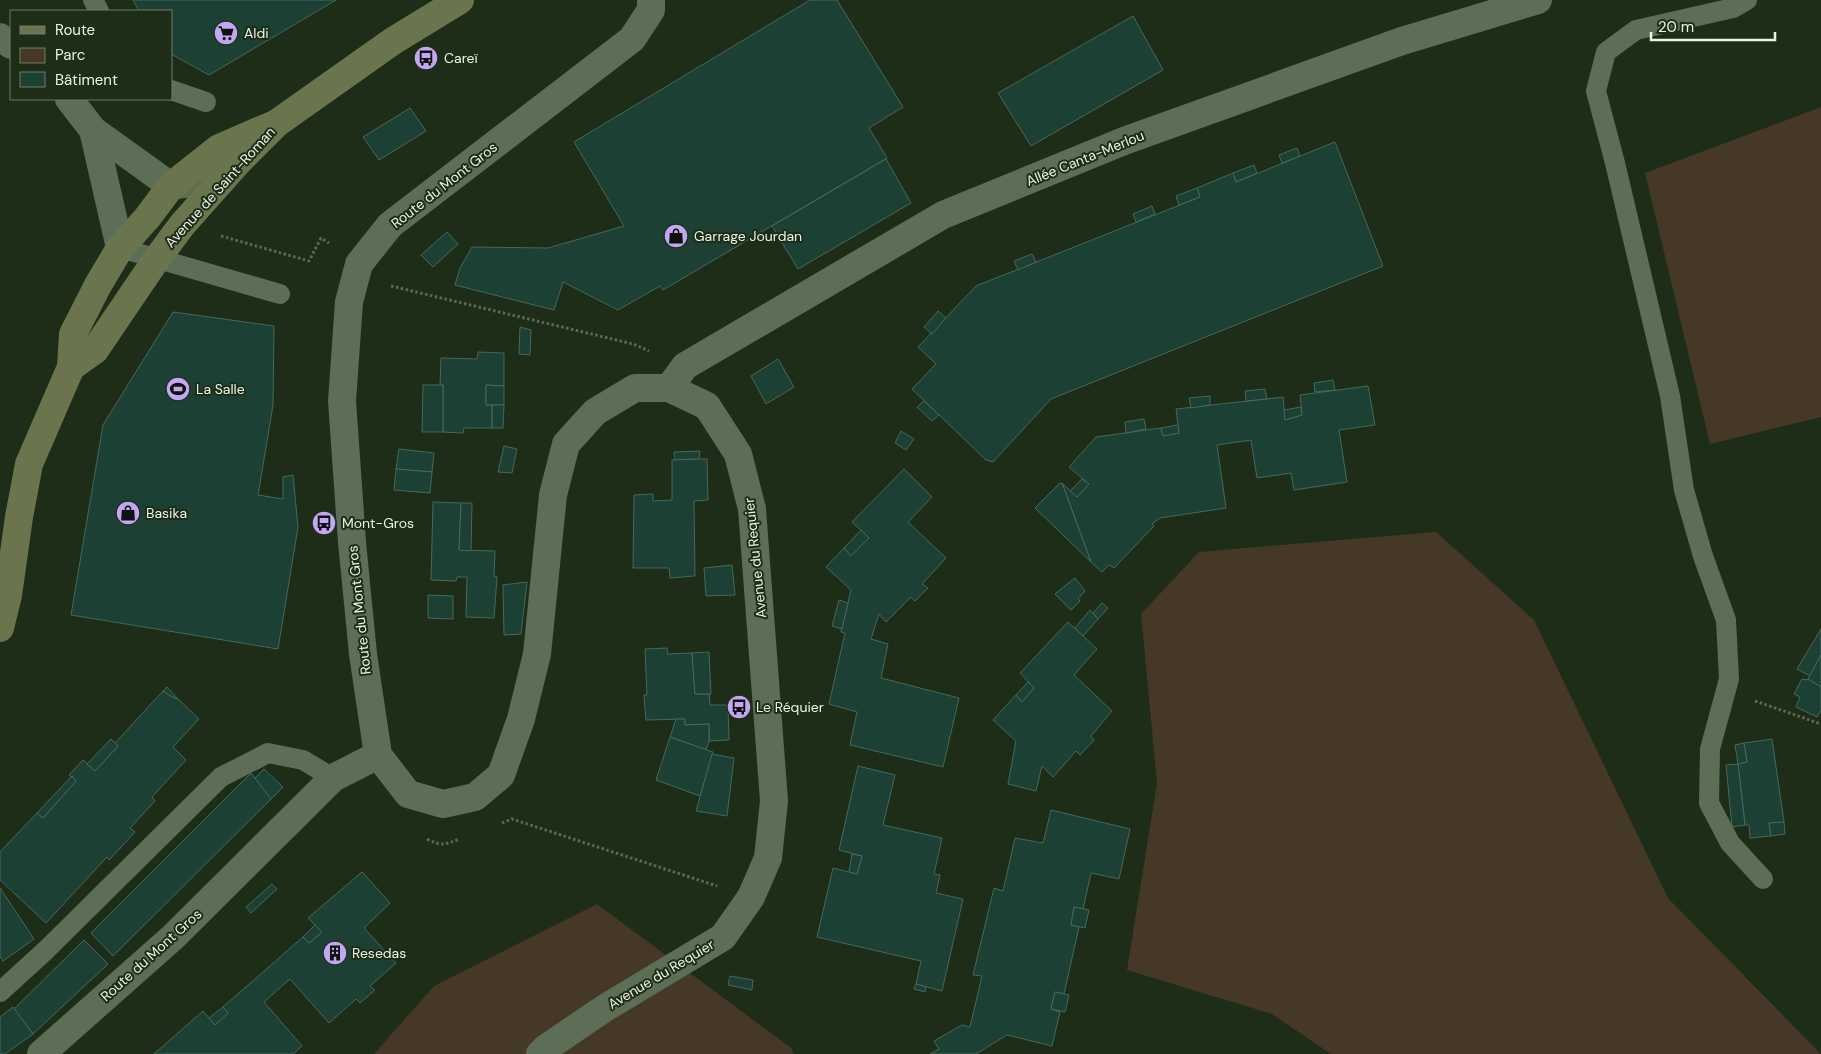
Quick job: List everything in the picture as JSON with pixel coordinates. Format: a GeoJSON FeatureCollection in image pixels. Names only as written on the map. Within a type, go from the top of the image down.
{"type":"FeatureCollection","features":[{"type":"Feature","properties":{"kind":"street","name":"Avenue de Saint-Roman"},"geometry":{"type":"LineString","coordinates":[[71,367],[95,350],[182,225],[277,123],[393,41],[460,0]]}},
{"type":"Feature","properties":{"kind":"street","name":"Route du Mont Gros"},"geometry":{"type":"LineString","coordinates":[[41,1054],[173,937],[333,778],[378,755],[363,654],[352,542],[342,401],[348,302],[360,264],[390,225],[632,39],[651,10],[651,0]]}},
{"type":"Feature","properties":{"kind":"street","name":"Allée Canta-Merlou"},"geometry":{"type":"LineString","coordinates":[[669,388],[685,366],[943,216],[1124,141],[1402,41],[1538,0]]}},
{"type":"Feature","properties":{"kind":"street"},"geometry":{"type":"LineString","coordinates":[[69,100],[92,130],[171,186],[223,179]]}},
{"type":"Feature","properties":{"kind":"street","name":"Avenue de Saint-Roman"},"geometry":{"type":"LineString","coordinates":[[0,628],[8,595],[29,464],[71,367],[73,334],[98,285],[120,248],[147,218],[171,186],[219,148],[277,123]]}},
{"type":"Feature","properties":{"kind":"street"},"geometry":{"type":"LineString","coordinates":[[92,130],[120,248]]}},
{"type":"Feature","properties":{"kind":"street","name":"Avenue du Requier"},"geometry":{"type":"LineString","coordinates":[[378,755],[408,794],[443,804],[475,797],[501,775],[521,719],[537,654],[552,495],[566,444],[595,412],[635,388],[669,388],[707,406],[738,454],[752,509],[774,801],[768,858],[751,897],[723,937],[604,1008],[540,1054]]}},
{"type":"Feature","properties":{"kind":"lane"},"geometry":{"type":"LineString","coordinates":[[1747,0],[1733,8],[1636,30],[1606,52],[1596,91],[1670,396],[1684,490],[1703,556],[1726,620],[1730,679],[1710,749],[1709,803],[1730,843],[1763,879]]}},
{"type":"Feature","properties":{"kind":"lane"},"geometry":{"type":"LineString","coordinates":[[172,90],[206,102]]}},
{"type":"Feature","properties":{"kind":"lane"},"geometry":{"type":"LineString","coordinates":[[120,248],[156,260],[280,294]]}},
{"type":"Feature","properties":{"kind":"lane"},"geometry":{"type":"LineString","coordinates":[[0,992],[45,951],[221,777],[268,753],[303,760],[333,778]]}},
{"type":"Feature","properties":{"kind":"path"},"geometry":{"type":"LineString","coordinates":[[182,225],[308,261],[322,238],[360,264],[381,284],[633,344],[685,366]]}},
{"type":"Feature","properties":{"kind":"path"},"geometry":{"type":"LineString","coordinates":[[1726,693],[1780,708],[1821,724]]}},
{"type":"Feature","properties":{"kind":"path"},"geometry":{"type":"LineString","coordinates":[[495,826],[512,819],[751,897]]}},
{"type":"Feature","properties":{"kind":"path"},"geometry":{"type":"LineString","coordinates":[[420,834],[435,843],[445,845],[462,838]]}},
{"type":"Feature","properties":{"kind":"green space"},"geometry":{"type":"Polygon","coordinates":[[[1821,107],[1821,417],[1710,444],[1645,173],[1821,107]]]}},
{"type":"Feature","properties":{"kind":"green space"},"geometry":{"type":"Polygon","coordinates":[[[1436,532],[1534,620],[1668,898],[1821,1054],[1331,1054],[1272,1014],[1127,970],[1157,783],[1141,614],[1199,552],[1436,532]]]}},
{"type":"Feature","properties":{"kind":"green space"},"geometry":{"type":"Polygon","coordinates":[[[597,904],[791,1048],[794,1054],[374,1054],[434,986],[597,904]]]}},
{"type":"Feature","properties":{"kind":"building","name":"Aldi"},"geometry":{"type":"Polygon","coordinates":[[[133,0],[336,0],[209,75],[172,55],[172,10],[138,10],[133,0]]]}},
{"type":"Feature","properties":{"kind":"building"},"geometry":{"type":"Polygon","coordinates":[[[810,0],[837,0],[903,107],[869,128],[887,158],[663,290],[660,286],[618,310],[563,282],[554,310],[455,285],[460,268],[472,247],[548,248],[624,226],[574,142],[810,0]]]}},
{"type":"Feature","properties":{"kind":"building"},"geometry":{"type":"Polygon","coordinates":[[[1133,16],[1163,70],[1031,146],[998,93],[1133,16]]]}},
{"type":"Feature","properties":{"kind":"building"},"geometry":{"type":"Polygon","coordinates":[[[410,108],[426,131],[379,160],[363,137],[410,108]]]}},
{"type":"Feature","properties":{"kind":"building"},"geometry":{"type":"Polygon","coordinates":[[[1335,142],[1383,266],[1051,399],[993,462],[986,460],[912,389],[936,364],[918,347],[976,286],[1200,197],[1197,188],[1233,173],[1236,182],[1335,142]]]}},
{"type":"Feature","properties":{"kind":"building"},"geometry":{"type":"Polygon","coordinates":[[[1297,148],[1300,156],[1282,163],[1279,155],[1297,148]]]}},
{"type":"Feature","properties":{"kind":"building"},"geometry":{"type":"Polygon","coordinates":[[[886,159],[911,203],[798,269],[772,226],[886,159]]]}},
{"type":"Feature","properties":{"kind":"building"},"geometry":{"type":"Polygon","coordinates":[[[1254,165],[1257,173],[1236,182],[1233,173],[1254,165]]]}},
{"type":"Feature","properties":{"kind":"building"},"geometry":{"type":"Polygon","coordinates":[[[1197,188],[1200,197],[1179,205],[1176,196],[1197,188]]]}},
{"type":"Feature","properties":{"kind":"building"},"geometry":{"type":"Polygon","coordinates":[[[1152,206],[1155,214],[1136,222],[1133,214],[1152,206]]]}},
{"type":"Feature","properties":{"kind":"building"},"geometry":{"type":"Polygon","coordinates":[[[447,232],[458,244],[433,267],[421,255],[447,232]]]}},
{"type":"Feature","properties":{"kind":"building"},"geometry":{"type":"Polygon","coordinates":[[[1032,254],[1036,262],[1018,270],[1014,261],[1032,254]]]}},
{"type":"Feature","properties":{"kind":"building"},"geometry":{"type":"Polygon","coordinates":[[[938,311],[946,318],[932,334],[924,327],[938,311]]]}},
{"type":"Feature","properties":{"kind":"building"},"geometry":{"type":"Polygon","coordinates":[[[173,312],[274,326],[273,405],[258,495],[283,499],[283,477],[293,475],[298,527],[278,649],[71,615],[103,425],[173,312]]]}},
{"type":"Feature","properties":{"kind":"building"},"geometry":{"type":"Polygon","coordinates":[[[520,327],[531,330],[530,355],[519,354],[520,327]]]}},
{"type":"Feature","properties":{"kind":"building"},"geometry":{"type":"Polygon","coordinates":[[[478,352],[504,353],[504,386],[486,385],[486,405],[492,405],[492,428],[464,428],[463,433],[443,432],[443,385],[440,386],[441,358],[477,359],[478,352]]]}},
{"type":"Feature","properties":{"kind":"building"},"geometry":{"type":"Polygon","coordinates":[[[778,359],[794,387],[766,404],[751,376],[778,359]]]}},
{"type":"Feature","properties":{"kind":"building"},"geometry":{"type":"Polygon","coordinates":[[[1333,380],[1335,390],[1315,392],[1314,383],[1333,380]]]}},
{"type":"Feature","properties":{"kind":"building"},"geometry":{"type":"Polygon","coordinates":[[[423,385],[443,385],[443,432],[422,432],[423,385]]]}},
{"type":"Feature","properties":{"kind":"building"},"geometry":{"type":"Polygon","coordinates":[[[486,385],[504,386],[504,405],[486,405],[486,385]]]}},
{"type":"Feature","properties":{"kind":"building"},"geometry":{"type":"Polygon","coordinates":[[[1368,386],[1375,425],[1339,430],[1347,482],[1294,490],[1291,473],[1257,478],[1251,440],[1217,445],[1226,508],[1160,518],[1152,524],[1154,526],[1114,568],[1109,565],[1102,572],[1091,562],[1062,483],[1077,497],[1089,484],[1069,467],[1096,437],[1161,428],[1163,436],[1179,433],[1176,409],[1283,397],[1285,420],[1302,415],[1300,395],[1368,386]]]}},
{"type":"Feature","properties":{"kind":"building"},"geometry":{"type":"Polygon","coordinates":[[[1265,389],[1267,399],[1246,401],[1245,391],[1265,389]]]}},
{"type":"Feature","properties":{"kind":"building"},"geometry":{"type":"Polygon","coordinates":[[[1210,396],[1210,405],[1191,408],[1189,398],[1210,396]]]}},
{"type":"Feature","properties":{"kind":"building"},"geometry":{"type":"Polygon","coordinates":[[[924,401],[939,415],[932,421],[917,407],[924,401]]]}},
{"type":"Feature","properties":{"kind":"building"},"geometry":{"type":"Polygon","coordinates":[[[492,405],[504,405],[503,428],[492,428],[492,405]]]}},
{"type":"Feature","properties":{"kind":"building"},"geometry":{"type":"Polygon","coordinates":[[[1301,407],[1302,415],[1285,420],[1284,410],[1301,407]]]}},
{"type":"Feature","properties":{"kind":"building"},"geometry":{"type":"Polygon","coordinates":[[[1144,419],[1146,429],[1126,433],[1125,422],[1144,419]]]}},
{"type":"Feature","properties":{"kind":"building"},"geometry":{"type":"Polygon","coordinates":[[[1178,425],[1179,433],[1163,436],[1161,428],[1178,425]]]}},
{"type":"Feature","properties":{"kind":"building"},"geometry":{"type":"Polygon","coordinates":[[[901,431],[914,439],[906,450],[895,443],[901,431]]]}},
{"type":"Feature","properties":{"kind":"building"},"geometry":{"type":"Polygon","coordinates":[[[504,446],[517,449],[512,473],[498,472],[504,446]]]}},
{"type":"Feature","properties":{"kind":"building"},"geometry":{"type":"Polygon","coordinates":[[[399,449],[434,453],[432,472],[396,469],[399,449]]]}},
{"type":"Feature","properties":{"kind":"building"},"geometry":{"type":"Polygon","coordinates":[[[700,451],[699,459],[675,460],[674,452],[700,451]]]}},
{"type":"Feature","properties":{"kind":"building"},"geometry":{"type":"Polygon","coordinates":[[[707,459],[708,500],[694,501],[695,576],[670,578],[669,568],[633,568],[634,495],[653,494],[653,501],[672,500],[672,460],[707,459]]]}},
{"type":"Feature","properties":{"kind":"building"},"geometry":{"type":"Polygon","coordinates":[[[396,469],[432,472],[430,493],[394,490],[396,469]]]}},
{"type":"Feature","properties":{"kind":"building"},"geometry":{"type":"Polygon","coordinates":[[[904,469],[932,497],[908,522],[946,558],[922,584],[928,588],[915,601],[911,597],[886,622],[879,614],[871,639],[888,644],[881,678],[959,698],[943,767],[850,745],[857,712],[829,704],[845,633],[841,632],[851,590],[826,567],[844,548],[851,556],[869,538],[852,522],[904,469]]]}},
{"type":"Feature","properties":{"kind":"building"},"geometry":{"type":"Polygon","coordinates":[[[1082,479],[1089,484],[1077,497],[1070,491],[1082,479]]]}},
{"type":"Feature","properties":{"kind":"building"},"geometry":{"type":"Polygon","coordinates":[[[1062,483],[1091,562],[1035,508],[1062,483]]]}},
{"type":"Feature","properties":{"kind":"building"},"geometry":{"type":"Polygon","coordinates":[[[433,502],[461,503],[459,550],[495,551],[494,576],[497,577],[494,618],[466,617],[467,577],[457,577],[456,581],[431,580],[433,502]]]}},
{"type":"Feature","properties":{"kind":"building"},"geometry":{"type":"Polygon","coordinates":[[[461,503],[472,503],[471,551],[459,550],[461,503]]]}},
{"type":"Feature","properties":{"kind":"building"},"geometry":{"type":"Polygon","coordinates":[[[861,530],[869,538],[851,556],[844,548],[861,530]]]}},
{"type":"Feature","properties":{"kind":"building"},"geometry":{"type":"Polygon","coordinates":[[[732,565],[735,595],[706,596],[704,568],[732,565]]]}},
{"type":"Feature","properties":{"kind":"building"},"geometry":{"type":"Polygon","coordinates":[[[1075,578],[1085,591],[1078,599],[1080,601],[1071,610],[1055,594],[1075,578]]]}},
{"type":"Feature","properties":{"kind":"building"},"geometry":{"type":"Polygon","coordinates":[[[527,582],[521,634],[504,635],[503,585],[527,582]]]}},
{"type":"Feature","properties":{"kind":"building"},"geometry":{"type":"Polygon","coordinates":[[[428,595],[453,596],[453,619],[428,618],[428,595]]]}},
{"type":"Feature","properties":{"kind":"building"},"geometry":{"type":"Polygon","coordinates":[[[839,600],[848,603],[842,629],[832,626],[839,600]]]}},
{"type":"Feature","properties":{"kind":"building"},"geometry":{"type":"Polygon","coordinates":[[[1102,603],[1108,608],[1098,619],[1093,613],[1102,603]]]}},
{"type":"Feature","properties":{"kind":"building"},"geometry":{"type":"Polygon","coordinates":[[[1090,610],[1098,619],[1083,636],[1075,628],[1090,610]]]}},
{"type":"Feature","properties":{"kind":"building"},"geometry":{"type":"Polygon","coordinates":[[[1068,622],[1097,649],[1074,675],[1112,711],[1091,736],[1094,740],[1080,755],[1076,751],[1053,777],[1042,766],[1036,791],[1008,784],[1016,741],[993,720],[1016,695],[1022,702],[1034,688],[1020,673],[1068,622]]]}},
{"type":"Feature","properties":{"kind":"building"},"geometry":{"type":"Polygon","coordinates":[[[1821,629],[1821,655],[1810,676],[1797,669],[1821,629]]]}},
{"type":"Feature","properties":{"kind":"building"},"geometry":{"type":"Polygon","coordinates":[[[667,648],[668,654],[692,653],[695,694],[709,694],[710,705],[728,705],[729,740],[709,741],[709,724],[685,725],[685,719],[646,720],[644,695],[647,695],[645,649],[667,648]]]}},
{"type":"Feature","properties":{"kind":"building"},"geometry":{"type":"Polygon","coordinates":[[[709,652],[711,694],[695,694],[692,653],[709,652]]]}},
{"type":"Feature","properties":{"kind":"building"},"geometry":{"type":"Polygon","coordinates":[[[1821,655],[1821,687],[1808,679],[1821,655]]]}},
{"type":"Feature","properties":{"kind":"building"},"geometry":{"type":"Polygon","coordinates":[[[1802,679],[1808,679],[1821,687],[1821,711],[1817,717],[1796,707],[1800,697],[1794,694],[1802,679]]]}},
{"type":"Feature","properties":{"kind":"building"},"geometry":{"type":"Polygon","coordinates":[[[1028,682],[1034,688],[1022,702],[1016,695],[1028,682]]]}},
{"type":"Feature","properties":{"kind":"building"},"geometry":{"type":"Polygon","coordinates":[[[167,687],[178,699],[163,691],[167,687]]]}},
{"type":"Feature","properties":{"kind":"building"},"geometry":{"type":"Polygon","coordinates":[[[163,691],[178,699],[199,719],[173,747],[186,760],[152,797],[155,801],[130,828],[135,832],[109,860],[107,857],[46,923],[0,880],[0,852],[37,813],[43,818],[76,781],[69,775],[83,760],[95,771],[118,746],[115,743],[163,691]]]}},
{"type":"Feature","properties":{"kind":"building"},"geometry":{"type":"Polygon","coordinates":[[[676,719],[685,719],[685,725],[709,724],[709,741],[706,750],[670,737],[676,719]]]}},
{"type":"Feature","properties":{"kind":"building"},"geometry":{"type":"Polygon","coordinates":[[[670,737],[713,752],[700,796],[656,780],[670,737]]]}},
{"type":"Feature","properties":{"kind":"building"},"geometry":{"type":"Polygon","coordinates":[[[111,739],[118,746],[95,771],[87,764],[111,739]]]}},
{"type":"Feature","properties":{"kind":"building"},"geometry":{"type":"Polygon","coordinates":[[[1772,739],[1784,822],[1769,823],[1771,836],[1750,838],[1749,825],[1745,825],[1738,764],[1747,762],[1744,743],[1772,739]]]}},
{"type":"Feature","properties":{"kind":"building"},"geometry":{"type":"Polygon","coordinates":[[[1744,743],[1747,762],[1738,764],[1735,745],[1744,743]]]}},
{"type":"Feature","properties":{"kind":"building"},"geometry":{"type":"Polygon","coordinates":[[[712,754],[734,758],[727,816],[696,811],[712,754]]]}},
{"type":"Feature","properties":{"kind":"building"},"geometry":{"type":"Polygon","coordinates":[[[1738,764],[1745,825],[1732,827],[1726,765],[1738,764]]]}},
{"type":"Feature","properties":{"kind":"building"},"geometry":{"type":"Polygon","coordinates":[[[858,766],[895,775],[883,825],[942,838],[934,874],[940,875],[936,893],[963,899],[942,991],[916,984],[921,961],[817,937],[833,868],[857,874],[862,856],[839,850],[858,766]]]}},
{"type":"Feature","properties":{"kind":"building"},"geometry":{"type":"Polygon","coordinates":[[[264,769],[283,787],[271,799],[255,778],[264,769]]]}},
{"type":"Feature","properties":{"kind":"building"},"geometry":{"type":"Polygon","coordinates":[[[251,773],[271,799],[113,956],[91,933],[251,773]]]}},
{"type":"Feature","properties":{"kind":"building"},"geometry":{"type":"Polygon","coordinates":[[[72,776],[76,781],[43,818],[37,813],[72,776]]]}},
{"type":"Feature","properties":{"kind":"building"},"geometry":{"type":"Polygon","coordinates":[[[1051,810],[1130,829],[1119,879],[1091,873],[1083,909],[1074,907],[1071,925],[1079,927],[1064,994],[1055,992],[1051,1009],[1060,1012],[1052,1046],[1007,1035],[976,1054],[930,1054],[939,1049],[934,1041],[962,1025],[970,1027],[982,976],[973,975],[994,888],[1003,891],[1015,838],[1043,843],[1051,810]]]}},
{"type":"Feature","properties":{"kind":"building"},"geometry":{"type":"Polygon","coordinates":[[[1784,822],[1785,834],[1771,836],[1769,823],[1784,822]]]}},
{"type":"Feature","properties":{"kind":"building"},"geometry":{"type":"Polygon","coordinates":[[[852,854],[862,856],[857,874],[849,872],[852,854]]]}},
{"type":"Feature","properties":{"kind":"building","name":"Resedas"},"geometry":{"type":"Polygon","coordinates":[[[362,872],[390,903],[364,928],[396,963],[370,986],[375,990],[360,1003],[356,999],[329,1023],[290,979],[264,1002],[302,1046],[293,1054],[154,1054],[203,1011],[215,1025],[228,1013],[223,1007],[303,937],[309,943],[322,932],[308,918],[362,872]]]}},
{"type":"Feature","properties":{"kind":"building"},"geometry":{"type":"Polygon","coordinates":[[[272,884],[277,889],[251,913],[246,907],[272,884]]]}},
{"type":"Feature","properties":{"kind":"building"},"geometry":{"type":"Polygon","coordinates":[[[0,888],[34,939],[3,961],[0,956],[0,888]]]}},
{"type":"Feature","properties":{"kind":"building"},"geometry":{"type":"Polygon","coordinates":[[[1074,907],[1089,910],[1085,928],[1071,925],[1074,907]]]}},
{"type":"Feature","properties":{"kind":"building"},"geometry":{"type":"Polygon","coordinates":[[[315,925],[322,932],[309,943],[303,937],[315,925]]]}},
{"type":"Feature","properties":{"kind":"building"},"geometry":{"type":"Polygon","coordinates":[[[84,940],[108,964],[33,1034],[14,1009],[84,940]]]}},
{"type":"Feature","properties":{"kind":"building"},"geometry":{"type":"Polygon","coordinates":[[[730,976],[753,980],[752,990],[728,985],[730,976]]]}},
{"type":"Feature","properties":{"kind":"building"},"geometry":{"type":"Polygon","coordinates":[[[916,984],[926,987],[925,992],[914,989],[916,984]]]}},
{"type":"Feature","properties":{"kind":"building"},"geometry":{"type":"Polygon","coordinates":[[[1055,992],[1069,995],[1065,1012],[1051,1009],[1055,992]]]}},
{"type":"Feature","properties":{"kind":"building"},"geometry":{"type":"Polygon","coordinates":[[[13,1007],[33,1034],[5,1054],[0,1054],[0,1017],[13,1007]]]}},
{"type":"Feature","properties":{"kind":"building"},"geometry":{"type":"Polygon","coordinates":[[[223,1007],[228,1013],[215,1025],[209,1018],[223,1007]]]}},
{"type":"Feature","properties":{"kind":"place","name":"Aldi"},"geometry":{"type":"Point","coordinates":[226,33]}},
{"type":"Feature","properties":{"kind":"place","name":"Careï"},"geometry":{"type":"Point","coordinates":[426,58]}},
{"type":"Feature","properties":{"kind":"place","name":"Garrage Jourdan"},"geometry":{"type":"Point","coordinates":[676,236]}},
{"type":"Feature","properties":{"kind":"place","name":"La Salle"},"geometry":{"type":"Point","coordinates":[178,389]}},
{"type":"Feature","properties":{"kind":"place","name":"Basika"},"geometry":{"type":"Point","coordinates":[128,513]}},
{"type":"Feature","properties":{"kind":"place","name":"Mont-Gros"},"geometry":{"type":"Point","coordinates":[324,523]}},
{"type":"Feature","properties":{"kind":"place","name":"Le Réquier"},"geometry":{"type":"Point","coordinates":[739,707]}},
{"type":"Feature","properties":{"kind":"place","name":"Resedas"},"geometry":{"type":"Point","coordinates":[335,953]}}]}
